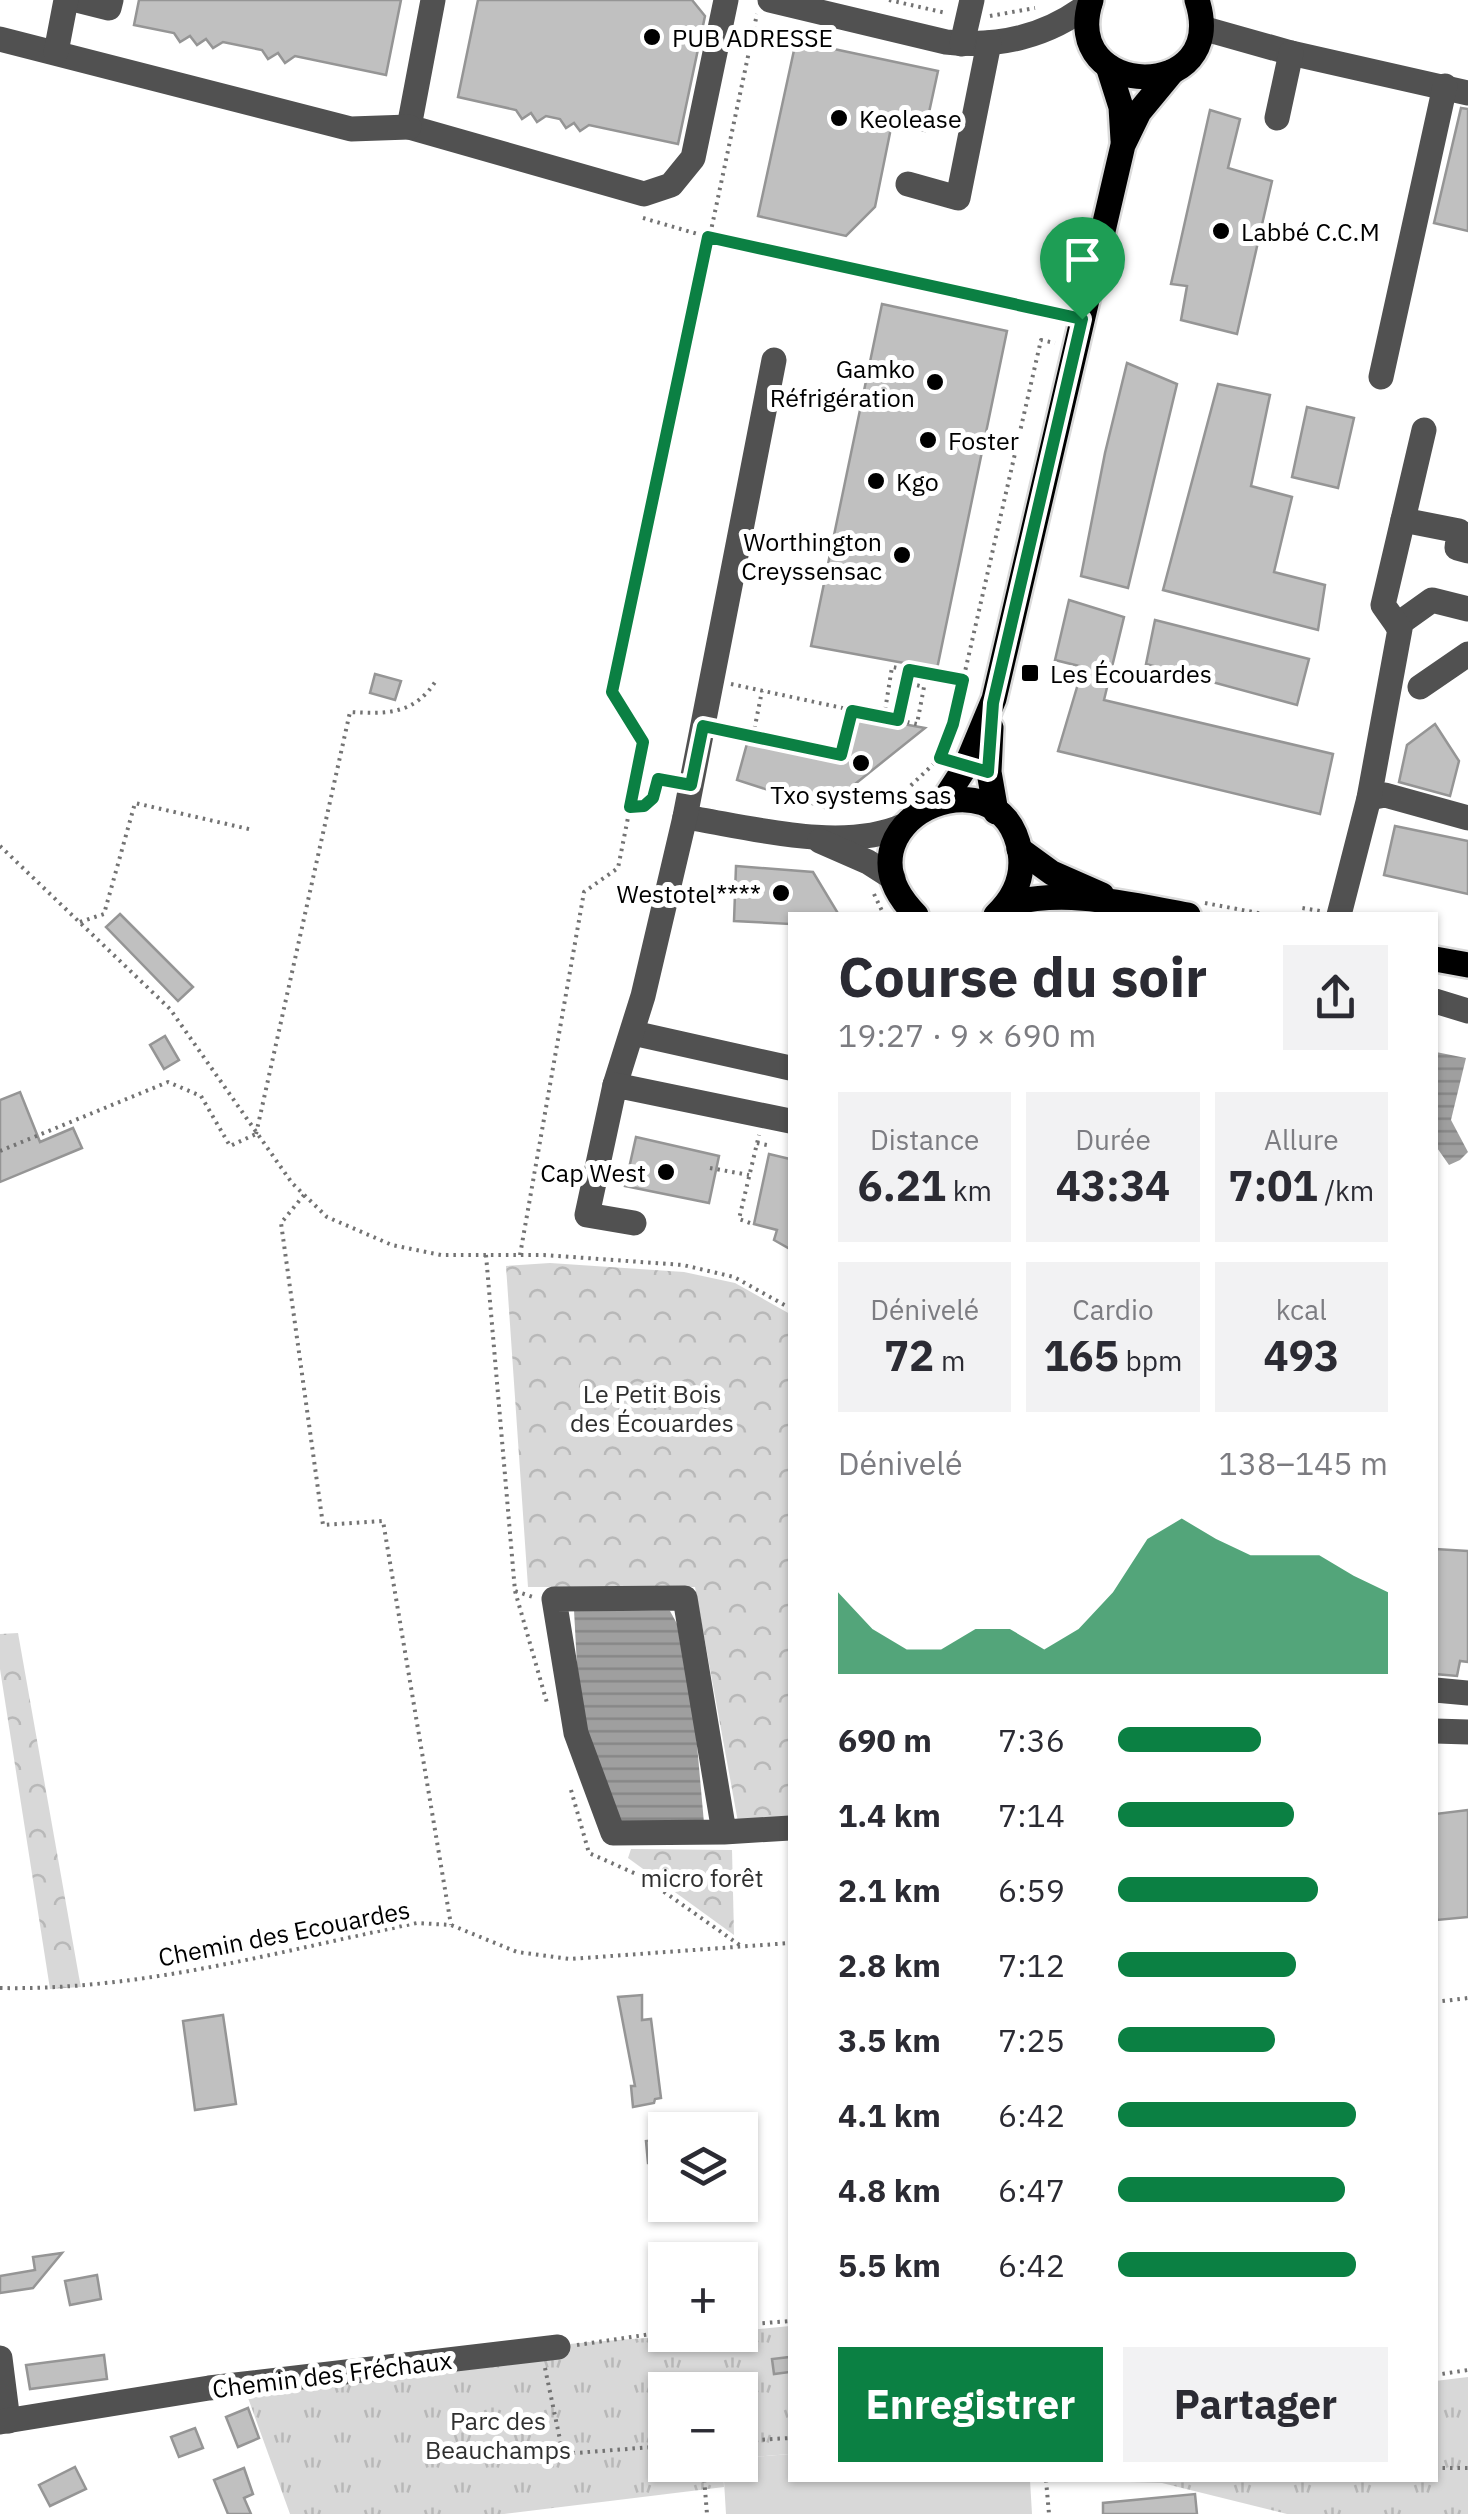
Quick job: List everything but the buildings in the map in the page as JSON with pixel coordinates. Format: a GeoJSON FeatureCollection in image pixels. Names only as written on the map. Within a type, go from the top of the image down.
{"type":"FeatureCollection","features":[{"type":"Feature","properties":{"kind":"main road"},"geometry":{"type":"LineString","coordinates":[[996,812],[988,772],[993,703],[1123,145],[1140,112],[1194,51],[1202,28],[1198,0]]}},
{"type":"Feature","properties":{"kind":"main road"},"geometry":{"type":"LineString","coordinates":[[1090,2],[1087,27],[1121,107],[1123,145]]}},
{"type":"Feature","properties":{"kind":"main road"},"geometry":{"type":"LineString","coordinates":[[1101,58],[1134,78],[1154,78],[1172,72]]}},
{"type":"Feature","properties":{"kind":"main road"},"geometry":{"type":"LineString","coordinates":[[944,800],[966,766],[993,703]]}},
{"type":"Feature","properties":{"kind":"main road"},"geometry":{"type":"LineString","coordinates":[[914,912],[893,878],[892,851],[903,826],[921,809],[944,800],[971,801],[996,812],[1010,829],[1019,849],[1019,879],[1001,910]]}},
{"type":"Feature","properties":{"kind":"main road"},"geometry":{"type":"LineString","coordinates":[[1019,849],[1052,873],[1125,904]]}},
{"type":"Feature","properties":{"kind":"main road"},"geometry":{"type":"LineString","coordinates":[[1001,910],[1044,898],[1193,909]]}},
{"type":"Feature","properties":{"kind":"main road"},"geometry":{"type":"LineString","coordinates":[[1438,960],[1468,965]]}},
{"type":"Feature","properties":{"kind":"street"},"geometry":{"type":"LineString","coordinates":[[56,52],[66,0]]}},
{"type":"Feature","properties":{"kind":"street"},"geometry":{"type":"LineString","coordinates":[[78,0],[109,8],[111,0]]}},
{"type":"Feature","properties":{"kind":"street"},"geometry":{"type":"LineString","coordinates":[[408,127],[433,0]]}},
{"type":"Feature","properties":{"kind":"street"},"geometry":{"type":"LineString","coordinates":[[0,40],[350,128],[408,127],[644,194],[671,186],[693,158],[726,0]]}},
{"type":"Feature","properties":{"kind":"street"},"geometry":{"type":"LineString","coordinates":[[962,44],[972,0]]}},
{"type":"Feature","properties":{"kind":"street"},"geometry":{"type":"LineString","coordinates":[[764,4],[962,44],[1040,33],[1090,2]]}},
{"type":"Feature","properties":{"kind":"street"},"geometry":{"type":"LineString","coordinates":[[1202,28],[1291,53],[1456,90],[1381,377]]}},
{"type":"Feature","properties":{"kind":"street"},"geometry":{"type":"LineString","coordinates":[[1040,33],[1101,58]]}},
{"type":"Feature","properties":{"kind":"street"},"geometry":{"type":"LineString","coordinates":[[908,184],[958,198],[989,43]]}},
{"type":"Feature","properties":{"kind":"street"},"geometry":{"type":"LineString","coordinates":[[1277,118],[1291,53]]}},
{"type":"Feature","properties":{"kind":"street"},"geometry":{"type":"LineString","coordinates":[[634,1222],[587,1215],[615,1086],[633,1033],[685,816],[774,360]]}},
{"type":"Feature","properties":{"kind":"street"},"geometry":{"type":"LineString","coordinates":[[1340,912],[1369,798],[1395,659],[1400,629],[1383,605],[1424,430]]}},
{"type":"Feature","properties":{"kind":"street"},"geometry":{"type":"LineString","coordinates":[[1403,520],[1460,531],[1457,548],[1468,551]]}},
{"type":"Feature","properties":{"kind":"street"},"geometry":{"type":"LineString","coordinates":[[1397,625],[1432,600],[1468,609]]}},
{"type":"Feature","properties":{"kind":"street"},"geometry":{"type":"LineString","coordinates":[[1420,687],[1468,654]]}},
{"type":"Feature","properties":{"kind":"street"},"geometry":{"type":"LineString","coordinates":[[1369,798],[1386,795],[1466,809]]}},
{"type":"Feature","properties":{"kind":"street"},"geometry":{"type":"LineString","coordinates":[[685,816],[811,837],[872,836],[903,826]]}},
{"type":"Feature","properties":{"kind":"street"},"geometry":{"type":"LineString","coordinates":[[811,837],[868,862],[893,878]]}},
{"type":"Feature","properties":{"kind":"street"},"geometry":{"type":"LineString","coordinates":[[1438,1002],[1468,1010]]}},
{"type":"Feature","properties":{"kind":"street"},"geometry":{"type":"LineString","coordinates":[[633,1033],[788,1068]]}},
{"type":"Feature","properties":{"kind":"street"},"geometry":{"type":"LineString","coordinates":[[615,1086],[788,1121]]}},
{"type":"Feature","properties":{"kind":"street"},"geometry":{"type":"LineString","coordinates":[[724,1832],[686,1598],[554,1599],[576,1733],[612,1833],[724,1832],[788,1828]]}},
{"type":"Feature","properties":{"kind":"street"},"geometry":{"type":"LineString","coordinates":[[1438,1690],[1468,1693]]}},
{"type":"Feature","properties":{"kind":"street"},"geometry":{"type":"LineString","coordinates":[[1438,1731],[1468,1732]]}},
{"type":"Feature","properties":{"kind":"street","name":"Chemin des Fréchaux"},"geometry":{"type":"LineString","coordinates":[[4,2421],[209,2388],[550,2348]]}},
{"type":"Feature","properties":{"kind":"street"},"geometry":{"type":"LineString","coordinates":[[0,2358],[4,2421]]}},
{"type":"Feature","properties":{"kind":"path"},"geometry":{"type":"LineString","coordinates":[[520,1255],[584,892],[618,868],[643,742],[612,692],[708,237],[764,4]]}},
{"type":"Feature","properties":{"kind":"path"},"geometry":{"type":"LineString","coordinates":[[708,237],[1082,319]]}},
{"type":"Feature","properties":{"kind":"path"},"geometry":{"type":"LineString","coordinates":[[966,766],[940,758],[953,724],[1041,340],[1075,348]]}},
{"type":"Feature","properties":{"kind":"path"},"geometry":{"type":"LineString","coordinates":[[884,717],[892,667],[963,680]]}},
{"type":"Feature","properties":{"kind":"path"},"geometry":{"type":"LineString","coordinates":[[898,720],[909,670]]}},
{"type":"Feature","properties":{"kind":"path"},"geometry":{"type":"LineString","coordinates":[[256,1134],[350,712],[392,714],[428,694],[436,679]]}},
{"type":"Feature","properties":{"kind":"path"},"geometry":{"type":"LineString","coordinates":[[712,680],[918,724],[924,687],[908,683]]}},
{"type":"Feature","properties":{"kind":"path"},"geometry":{"type":"LineString","coordinates":[[753,736],[762,691]]}},
{"type":"Feature","properties":{"kind":"path"},"geometry":{"type":"LineString","coordinates":[[703,726],[841,755],[852,711]]}},
{"type":"Feature","properties":{"kind":"path"},"geometry":{"type":"LineString","coordinates":[[630,807],[644,806],[653,798],[658,779],[691,785]]}},
{"type":"Feature","properties":{"kind":"path"},"geometry":{"type":"LineString","coordinates":[[80,922],[104,914],[135,803],[253,830]]}},
{"type":"Feature","properties":{"kind":"path"},"geometry":{"type":"LineString","coordinates":[[0,846],[170,1009],[256,1134],[304,1195],[327,1217],[392,1245],[441,1256],[559,1256],[682,1265],[734,1277],[788,1307]]}},
{"type":"Feature","properties":{"kind":"path"},"geometry":{"type":"LineString","coordinates":[[1193,909],[1231,912]]}},
{"type":"Feature","properties":{"kind":"path"},"geometry":{"type":"LineString","coordinates":[[0,1151],[168,1082],[201,1096],[230,1146],[256,1134]]}},
{"type":"Feature","properties":{"kind":"path"},"geometry":{"type":"LineString","coordinates":[[750,1223],[739,1220],[764,1116]]}},
{"type":"Feature","properties":{"kind":"path"},"geometry":{"type":"LineString","coordinates":[[756,1143],[767,1145]]}},
{"type":"Feature","properties":{"kind":"path"},"geometry":{"type":"LineString","coordinates":[[710,1168],[749,1175]]}},
{"type":"Feature","properties":{"kind":"path"},"geometry":{"type":"LineString","coordinates":[[304,1195],[281,1223],[323,1525],[384,1521],[452,1925]]}},
{"type":"Feature","properties":{"kind":"path"},"geometry":{"type":"LineString","coordinates":[[486,1255],[515,1590],[555,1606]]}},
{"type":"Feature","properties":{"kind":"path"},"geometry":{"type":"LineString","coordinates":[[589,1854],[643,1877],[741,1946]]}},
{"type":"Feature","properties":{"kind":"path","name":"Chemin des Ecouardes"},"geometry":{"type":"LineString","coordinates":[[0,1988],[50,1989],[158,1977],[418,1923],[452,1925],[517,1952],[570,1959],[788,1943]]}},
{"type":"Feature","properties":{"kind":"path"},"geometry":{"type":"LineString","coordinates":[[1438,2002],[1468,1998]]}},
{"type":"Feature","properties":{"kind":"path"},"geometry":{"type":"LineString","coordinates":[[758,2324],[788,2321]]}},
{"type":"Feature","properties":{"kind":"path"},"geometry":{"type":"LineString","coordinates":[[648,2334],[550,2348],[563,2454],[648,2447]]}},
{"type":"Feature","properties":{"kind":"path"},"geometry":{"type":"LineString","coordinates":[[1438,2374],[1468,2370]]}},
{"type":"Feature","properties":{"kind":"path"},"geometry":{"type":"LineString","coordinates":[[758,2439],[788,2438]]}},
{"type":"Feature","properties":{"kind":"path"},"geometry":{"type":"LineString","coordinates":[[1438,2468],[1468,2468]]}},
{"type":"Feature","properties":{"kind":"path"},"geometry":{"type":"LineString","coordinates":[[704,2482],[706,2514]]}},
{"type":"Feature","properties":{"kind":"path"},"geometry":{"type":"LineString","coordinates":[[1046,2482],[1049,2514]]}},
{"type":"Feature","properties":{"kind":"green space","name":"Le Petit Bois des Écouardes"},"geometry":{"type":"Polygon","coordinates":[[[550,1263],[684,1272],[735,1283],[788,1313],[788,1820],[738,1822],[695,1587],[528,1587],[506,1266],[550,1263]]]}},
{"type":"Feature","properties":{"kind":"green space"},"geometry":{"type":"Polygon","coordinates":[[[18,1633],[81,1987],[50,1989],[0,1669],[0,1634],[18,1633]]]}},
{"type":"Feature","properties":{"kind":"green space","name":"micro forêt"},"geometry":{"type":"Polygon","coordinates":[[[631,1849],[732,1850],[734,1935],[628,1858],[631,1849]]]}},
{"type":"Feature","properties":{"kind":"green space","name":"Parc des Beauchamps"},"geometry":{"type":"Polygon","coordinates":[[[788,2326],[788,2454],[758,2457],[758,2372],[648,2372],[648,2482],[724,2482],[724,2487],[504,2514],[290,2514],[243,2384],[492,2352],[648,2338],[648,2352],[758,2352],[758,2329],[788,2326]]]}},
{"type":"Feature","properties":{"kind":"green space"},"geometry":{"type":"Polygon","coordinates":[[[1468,2377],[1468,2514],[1287,2514],[1162,2483],[1129,2482],[1438,2482],[1438,2381],[1468,2377]]]}},
{"type":"Feature","properties":{"kind":"green space"},"geometry":{"type":"Polygon","coordinates":[[[788,2454],[788,2482],[1030,2482],[1032,2514],[726,2514],[724,2482],[758,2482],[758,2457],[788,2454]]]}},
{"type":"Feature","properties":{"kind":"shaded area"},"geometry":{"type":"Polygon","coordinates":[[[1438,1052],[1466,1058],[1451,1120],[1468,1152],[1449,1165],[1438,1149],[1438,1052]]]}},
{"type":"Feature","properties":{"kind":"shaded area"},"geometry":{"type":"Polygon","coordinates":[[[574,1610],[670,1611],[688,1644],[704,1823],[621,1825],[580,1722],[574,1610]]]}},
{"type":"Feature","properties":{"kind":"place","name":"PUB ADRESSE"},"geometry":{"type":"Point","coordinates":[652,37]}},
{"type":"Feature","properties":{"kind":"place","name":"Keolease"},"geometry":{"type":"Point","coordinates":[839,118]}},
{"type":"Feature","properties":{"kind":"place","name":"Labbé C.C.M"},"geometry":{"type":"Point","coordinates":[1221,231]}},
{"type":"Feature","properties":{"kind":"place","name":"Gamko Réfrigération"},"geometry":{"type":"Point","coordinates":[935,382]}},
{"type":"Feature","properties":{"kind":"place","name":"Foster"},"geometry":{"type":"Point","coordinates":[928,440]}},
{"type":"Feature","properties":{"kind":"place","name":"Kgo"},"geometry":{"type":"Point","coordinates":[876,481]}},
{"type":"Feature","properties":{"kind":"place","name":"Worthington Creyssensac"},"geometry":{"type":"Point","coordinates":[902,555]}},
{"type":"Feature","properties":{"kind":"place","name":"Les Écouardes"},"geometry":{"type":"Point","coordinates":[1030,673]}},
{"type":"Feature","properties":{"kind":"place","name":"Txo systems sas"},"geometry":{"type":"Point","coordinates":[861,763]}},
{"type":"Feature","properties":{"kind":"place","name":"Westotel****"},"geometry":{"type":"Point","coordinates":[781,893]}},
{"type":"Feature","properties":{"kind":"place","name":"Cap West"},"geometry":{"type":"Point","coordinates":[666,1172]}},
{"type":"Feature","properties":{"kind":"route"},"geometry":{"type":"LineString","coordinates":[[708,237],[1082,319],[993,703],[988,772],[940,758],[963,680],[909,670],[898,720],[852,711],[841,755],[703,726],[691,785],[658,779],[653,798],[644,806],[630,807],[643,742],[612,692],[708,237]]}}]}
